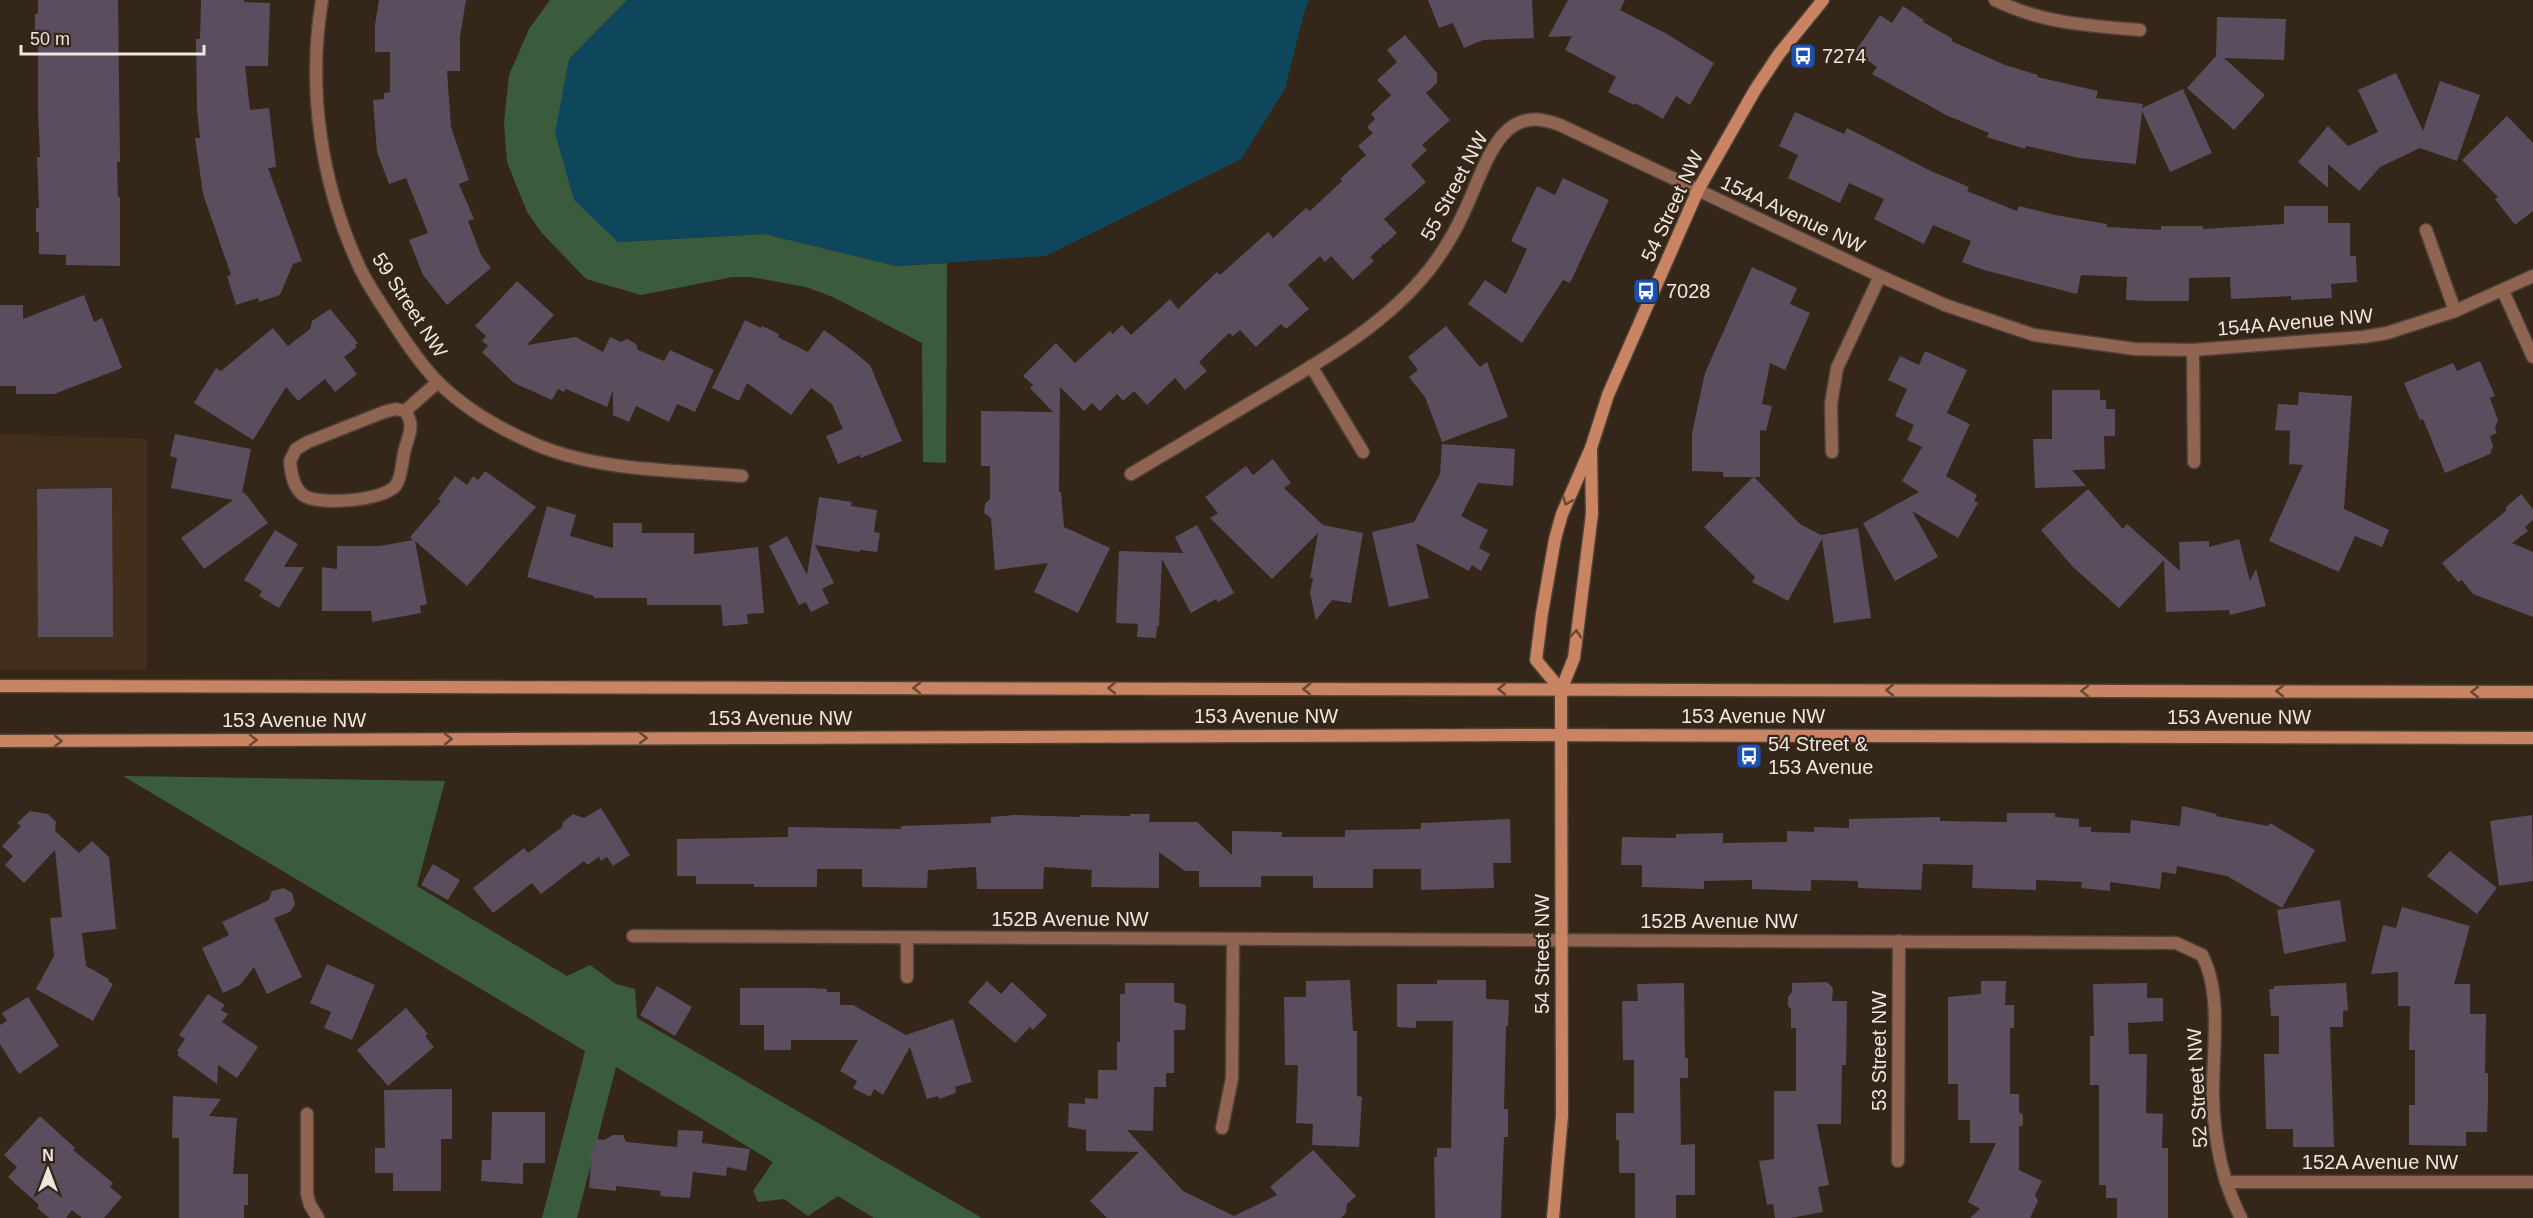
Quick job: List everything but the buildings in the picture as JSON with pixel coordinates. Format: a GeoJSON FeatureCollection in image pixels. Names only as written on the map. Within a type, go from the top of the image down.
{"type":"FeatureCollection","features":[{"type":"Feature","properties":{"kind":"main road","name":"54 Street NW"},"geometry":{"type":"LineString","coordinates":[[1561,690],[1536,660],[1542,613],[1562,514],[1591,448],[1608,395],[1698,190],[1755,90],[1779,54],[1823,0]]}},
{"type":"Feature","properties":{"kind":"main road","name":"54 Street NW"},"geometry":{"type":"LineString","coordinates":[[1553,1218],[1562,1116],[1561,690],[1574,658],[1592,514],[1591,448]]}},
{"type":"Feature","properties":{"kind":"main road","name":"153 Avenue NW"},"geometry":{"type":"LineString","coordinates":[[0,686],[2533,692]]}},
{"type":"Feature","properties":{"kind":"main road","name":"153 Avenue NW"},"geometry":{"type":"LineString","coordinates":[[0,741],[1562,735],[2533,738]]}},
{"type":"Feature","properties":{"kind":"street","name":"59 Street NW"},"geometry":{"type":"LineString","coordinates":[[322,0],[315,81],[322,140],[335,198],[359,267],[402,336],[438,382],[475,411],[511,433],[575,458],[608,464],[742,476]]}},
{"type":"Feature","properties":{"kind":"street"},"geometry":{"type":"LineString","coordinates":[[1995,0],[2034,16],[2058,22],[2140,30]]}},
{"type":"Feature","properties":{"kind":"street","name":"154A Avenue NW"},"geometry":{"type":"LineString","coordinates":[[1525,120],[1539,119],[1560,124],[1945,305],[2034,335],[2135,349],[2193,350],[2363,337],[2387,333],[2455,310],[2533,276]]}},
{"type":"Feature","properties":{"kind":"street","name":"55 Street NW"},"geometry":{"type":"LineString","coordinates":[[1131,474],[1311,366],[1380,320],[1413,289],[1449,241],[1494,147],[1503,134],[1525,120]]}},
{"type":"Feature","properties":{"kind":"street"},"geometry":{"type":"LineString","coordinates":[[2426,230],[2455,310]]}},
{"type":"Feature","properties":{"kind":"street","name":"154A Avenue NW"},"geometry":{"type":"LineString","coordinates":[[1833,452],[1831,404],[1837,368],[1880,276]]}},
{"type":"Feature","properties":{"kind":"street"},"geometry":{"type":"LineString","coordinates":[[2503,291],[2533,357]]}},
{"type":"Feature","properties":{"kind":"street","name":"154A Avenue NW"},"geometry":{"type":"LineString","coordinates":[[2193,350],[2194,462]]}},
{"type":"Feature","properties":{"kind":"street"},"geometry":{"type":"LineString","coordinates":[[1311,366],[1363,452]]}},
{"type":"Feature","properties":{"kind":"street","name":"59 Street NW"},"geometry":{"type":"LineString","coordinates":[[405,411],[438,382]]}},
{"type":"Feature","properties":{"kind":"street"},"geometry":{"type":"LineString","coordinates":[[405,411],[412,420],[411,431],[396,485],[386,493],[359,499],[312,500],[303,495],[295,485],[290,461],[296,448],[384,412],[405,411]]}},
{"type":"Feature","properties":{"kind":"street","name":"152B Avenue NW"},"geometry":{"type":"LineString","coordinates":[[633,936],[1233,940],[2160,941],[2176,943],[2202,955]]}},
{"type":"Feature","properties":{"kind":"street"},"geometry":{"type":"LineString","coordinates":[[907,938],[907,977]]}},
{"type":"Feature","properties":{"kind":"street"},"geometry":{"type":"LineString","coordinates":[[1222,1128],[1232,1078],[1233,940]]}},
{"type":"Feature","properties":{"kind":"street","name":"53 Street NW"},"geometry":{"type":"LineString","coordinates":[[1898,1161],[1899,941]]}},
{"type":"Feature","properties":{"kind":"street","name":"52 Street NW"},"geometry":{"type":"LineString","coordinates":[[2202,955],[2208,966],[2213,991],[2213,1098],[2218,1148],[2226,1182],[2241,1218]]}},
{"type":"Feature","properties":{"kind":"street"},"geometry":{"type":"LineString","coordinates":[[307,1114],[307,1194],[310,1205],[318,1218]]}},
{"type":"Feature","properties":{"kind":"street","name":"152A Avenue NW"},"geometry":{"type":"LineString","coordinates":[[2226,1182],[2533,1182]]}},
{"type":"Feature","properties":{"kind":"shaded area"},"geometry":{"type":"Polygon","coordinates":[[[0,434],[147,439],[147,670],[0,670],[0,434]]]}},
{"type":"Feature","properties":{"kind":"green space"},"geometry":{"type":"Polygon","coordinates":[[[550,0],[627,0],[569,59],[618,242],[765,234],[896,266],[947,263],[946,463],[923,462],[922,343],[833,297],[806,287],[751,277],[732,277],[641,295],[586,279],[541,232],[527,212],[507,162],[504,123],[509,75],[529,29],[550,0]]]}},
{"type":"Feature","properties":{"kind":"green space"},"geometry":{"type":"Polygon","coordinates":[[[123,776],[445,781],[417,886],[567,976],[590,965],[616,984],[635,989],[637,1018],[982,1218],[874,1218],[838,1196],[808,1216],[784,1199],[758,1202],[753,1191],[773,1162],[616,1067],[577,1218],[542,1218],[585,1051],[123,776]]]}},
{"type":"Feature","properties":{"kind":"water"},"geometry":{"type":"Polygon","coordinates":[[[627,0],[1309,0],[1285,89],[1241,159],[1046,256],[896,266],[765,234],[618,242],[574,200],[555,133],[569,59],[627,0]]]}},
{"type":"Feature","properties":{"kind":"place","name":"7274"},"geometry":{"type":"Point","coordinates":[1803,56]}},
{"type":"Feature","properties":{"kind":"place","name":"7028"},"geometry":{"type":"Point","coordinates":[1646,291]}},
{"type":"Feature","properties":{"kind":"place","name":"54 Street & 153 Avenue"},"geometry":{"type":"Point","coordinates":[1749,756]}}]}
